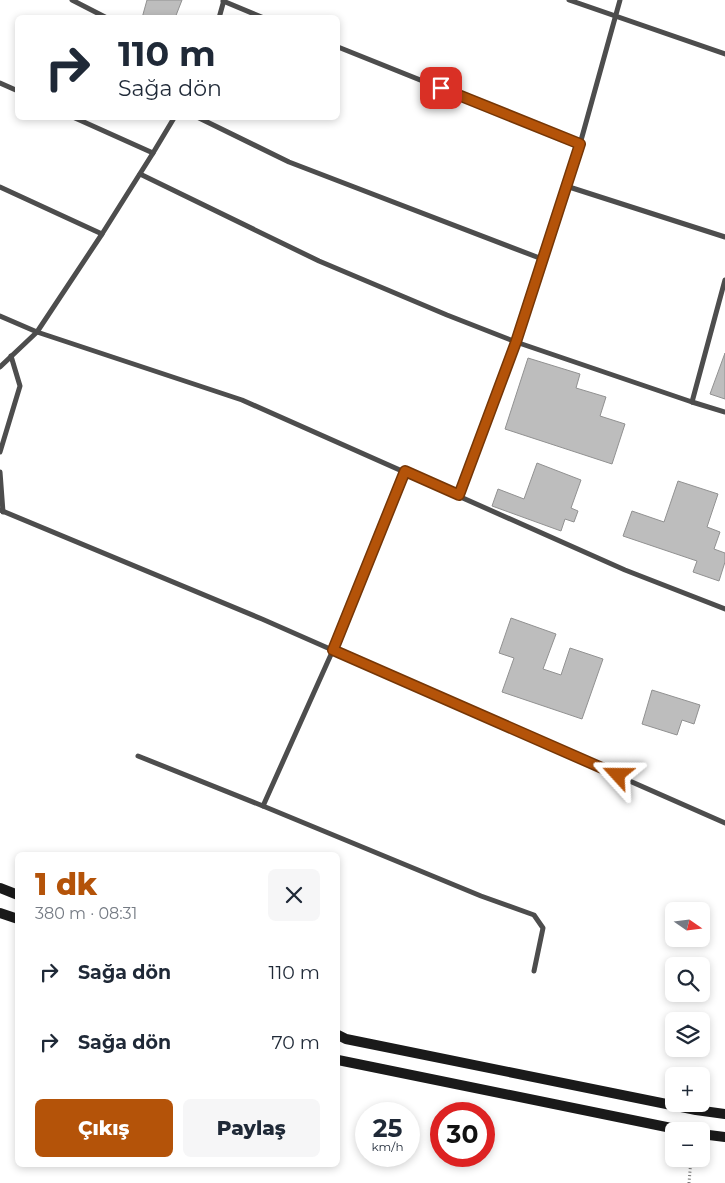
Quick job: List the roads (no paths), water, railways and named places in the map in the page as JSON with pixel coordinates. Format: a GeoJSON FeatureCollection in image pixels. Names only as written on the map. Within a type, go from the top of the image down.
{"type":"FeatureCollection","features":[{"type":"Feature","properties":{"kind":"street"},"geometry":{"type":"LineString","coordinates":[[72,0],[101,15]]}},
{"type":"Feature","properties":{"kind":"street"},"geometry":{"type":"LineString","coordinates":[[569,0],[725,54]]}},
{"type":"Feature","properties":{"kind":"street"},"geometry":{"type":"LineString","coordinates":[[459,495],[516,342],[580,144],[620,0]]}},
{"type":"Feature","properties":{"kind":"street"},"geometry":{"type":"LineString","coordinates":[[220,15],[224,1],[257,15]]}},
{"type":"Feature","properties":{"kind":"street"},"geometry":{"type":"LineString","coordinates":[[340,48],[580,144]]}},
{"type":"Feature","properties":{"kind":"street"},"geometry":{"type":"LineString","coordinates":[[0,83],[15,90]]}},
{"type":"Feature","properties":{"kind":"street"},"geometry":{"type":"LineString","coordinates":[[79,120],[153,154]]}},
{"type":"Feature","properties":{"kind":"street"},"geometry":{"type":"LineString","coordinates":[[0,366],[37,332],[102,234],[173,120]]}},
{"type":"Feature","properties":{"kind":"street"},"geometry":{"type":"LineString","coordinates":[[204,120],[289,162],[542,259]]}},
{"type":"Feature","properties":{"kind":"street"},"geometry":{"type":"LineString","coordinates":[[140,174],[319,261],[447,315],[516,342],[725,412]]}},
{"type":"Feature","properties":{"kind":"street"},"geometry":{"type":"LineString","coordinates":[[566,186],[725,237]]}},
{"type":"Feature","properties":{"kind":"street"},"geometry":{"type":"LineString","coordinates":[[0,187],[102,234]]}},
{"type":"Feature","properties":{"kind":"street"},"geometry":{"type":"LineString","coordinates":[[692,402],[725,280]]}},
{"type":"Feature","properties":{"kind":"street"},"geometry":{"type":"LineString","coordinates":[[0,316],[37,332],[242,400],[625,570],[725,609]]}},
{"type":"Feature","properties":{"kind":"street"},"geometry":{"type":"LineString","coordinates":[[0,452],[20,386],[11,356]]}},
{"type":"Feature","properties":{"kind":"street"},"geometry":{"type":"LineString","coordinates":[[263,806],[333,650],[405,471]]}},
{"type":"Feature","properties":{"kind":"street"},"geometry":{"type":"LineString","coordinates":[[0,472],[2,511],[262,618],[725,822]]}},
{"type":"Feature","properties":{"kind":"street"},"geometry":{"type":"LineString","coordinates":[[138,756],[481,896],[534,915],[543,928],[534,971]]}},
{"type":"Feature","properties":{"kind":"street"},"geometry":{"type":"LineString","coordinates":[[0,888],[15,894]]}},
{"type":"Feature","properties":{"kind":"street"},"geometry":{"type":"LineString","coordinates":[[0,912],[15,919]]}},
{"type":"Feature","properties":{"kind":"street"},"geometry":{"type":"LineString","coordinates":[[340,1036],[346,1039],[394,1049],[696,1110],[725,1114]]}},
{"type":"Feature","properties":{"kind":"street"},"geometry":{"type":"LineString","coordinates":[[340,1060],[665,1127]]}},
{"type":"Feature","properties":{"kind":"street"},"geometry":{"type":"LineString","coordinates":[[710,1135],[725,1137]]}}]}
